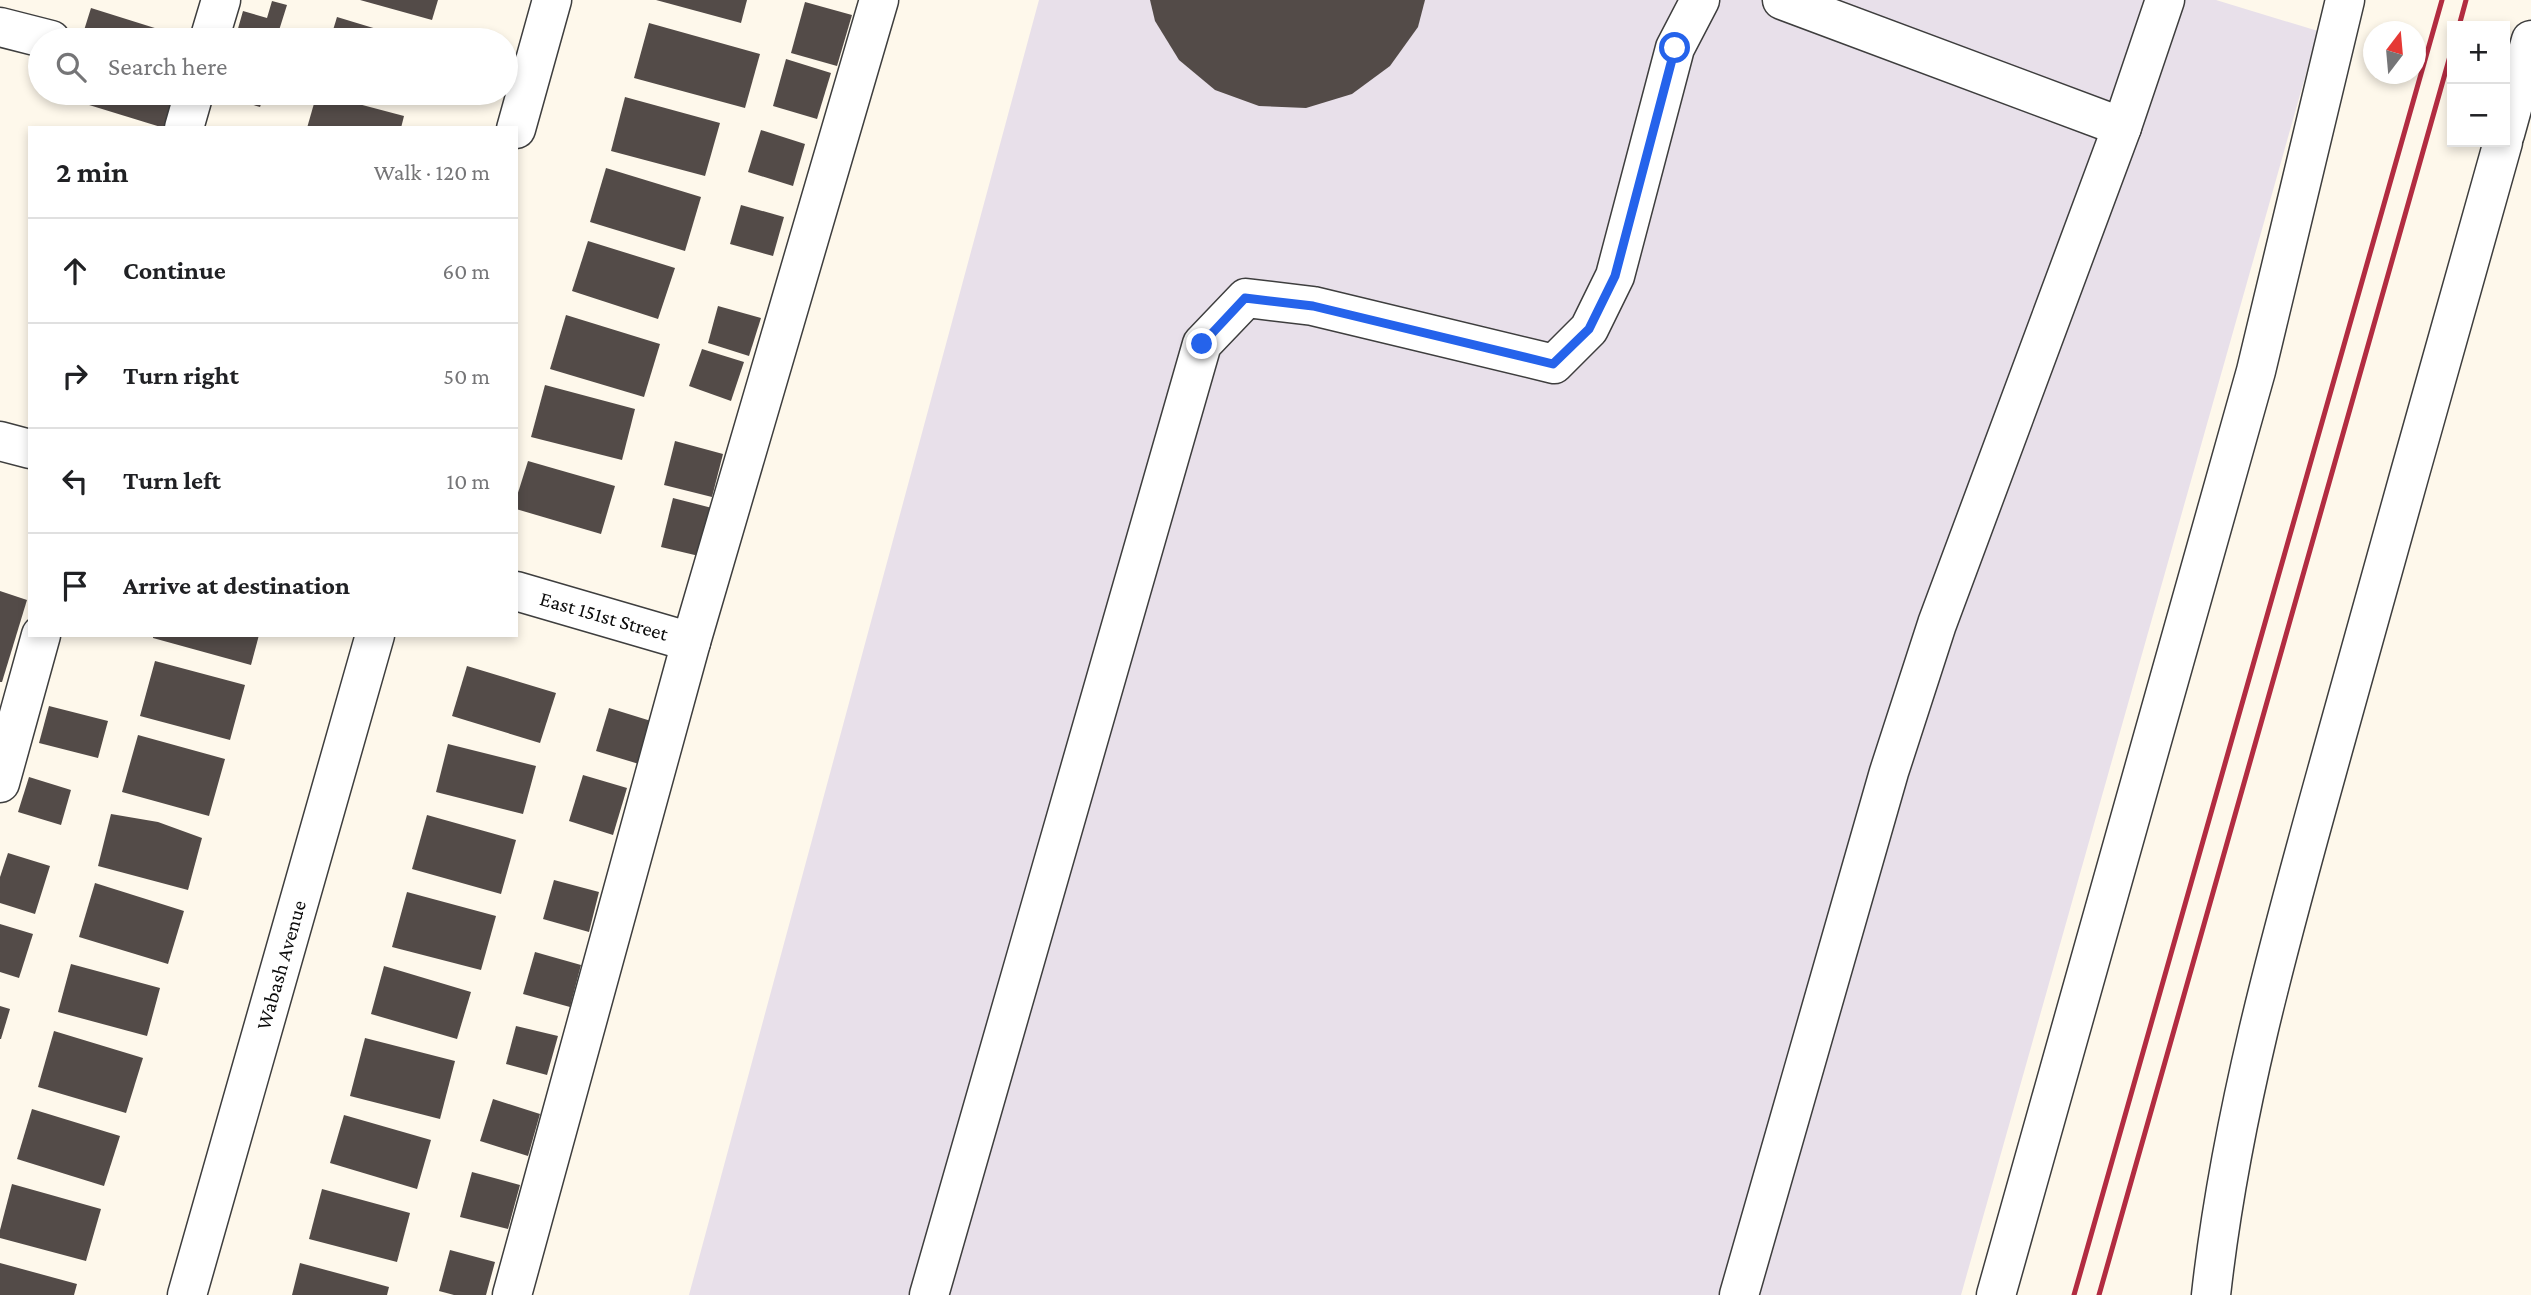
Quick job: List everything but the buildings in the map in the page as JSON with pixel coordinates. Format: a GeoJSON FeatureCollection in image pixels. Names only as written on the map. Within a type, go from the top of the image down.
{"type":"FeatureCollection","features":[{"type":"Feature","properties":{"kind":"street"},"geometry":{"type":"LineString","coordinates":[[213,28],[221,0]]}},
{"type":"Feature","properties":{"kind":"street"},"geometry":{"type":"LineString","coordinates":[[517,126],[552,0]]}},
{"type":"Feature","properties":{"kind":"street"},"geometry":{"type":"LineString","coordinates":[[512,1295],[691,642],[878,0]]}},
{"type":"Feature","properties":{"kind":"street"},"geometry":{"type":"LineString","coordinates":[[929,1295],[1202,344],[1245,298],[1313,306],[1553,364],[1589,329],[1615,276],[1675,48],[1700,0]]}},
{"type":"Feature","properties":{"kind":"street"},"geometry":{"type":"LineString","coordinates":[[1782,0],[2122,127]]}},
{"type":"Feature","properties":{"kind":"street"},"geometry":{"type":"LineString","coordinates":[[1740,1295],[1889,772],[1937,624],[2122,127],[2165,0]]}},
{"type":"Feature","properties":{"kind":"street"},"geometry":{"type":"LineString","coordinates":[[1996,1295],[2256,372],[2346,0]]}},
{"type":"Feature","properties":{"kind":"street"},"geometry":{"type":"LineString","coordinates":[[0,27],[28,34]]}},
{"type":"Feature","properties":{"kind":"street"},"geometry":{"type":"LineString","coordinates":[[2510,116],[2531,40]]}},
{"type":"Feature","properties":{"kind":"street"},"geometry":{"type":"LineString","coordinates":[[185,126],[191,105]]}},
{"type":"Feature","properties":{"kind":"street"},"geometry":{"type":"LineString","coordinates":[[2211,1295],[2233,1147],[2287,915],[2502,147]]}},
{"type":"Feature","properties":{"kind":"street"},"geometry":{"type":"LineString","coordinates":[[0,441],[28,449]]}},
{"type":"Feature","properties":{"kind":"street","name":"East 151st Street"},"geometry":{"type":"LineString","coordinates":[[518,592],[691,642]]}},
{"type":"Feature","properties":{"kind":"street"},"geometry":{"type":"LineString","coordinates":[[0,783],[40,637]]}},
{"type":"Feature","properties":{"kind":"street","name":"Wabash Avenue"},"geometry":{"type":"LineString","coordinates":[[187,1295],[374,637]]}},
{"type":"Feature","properties":{"kind":"shaded area"},"geometry":{"type":"Polygon","coordinates":[[[1039,0],[2216,0],[2318,31],[1961,1295],[689,1295],[1039,0]]]}},
{"type":"Feature","properties":{"kind":"railway"},"geometry":{"type":"LineString","coordinates":[[2074,1295],[2442,0]]}},
{"type":"Feature","properties":{"kind":"railway"},"geometry":{"type":"LineString","coordinates":[[2460,21],[2466,0]]}},
{"type":"Feature","properties":{"kind":"railway"},"geometry":{"type":"LineString","coordinates":[[2099,1295],[2447,67]]}},
{"type":"Feature","properties":{"kind":"route"},"geometry":{"type":"LineString","coordinates":[[1202,344],[1245,298],[1313,306],[1553,364],[1589,329],[1615,276],[1675,48]]}}]}
